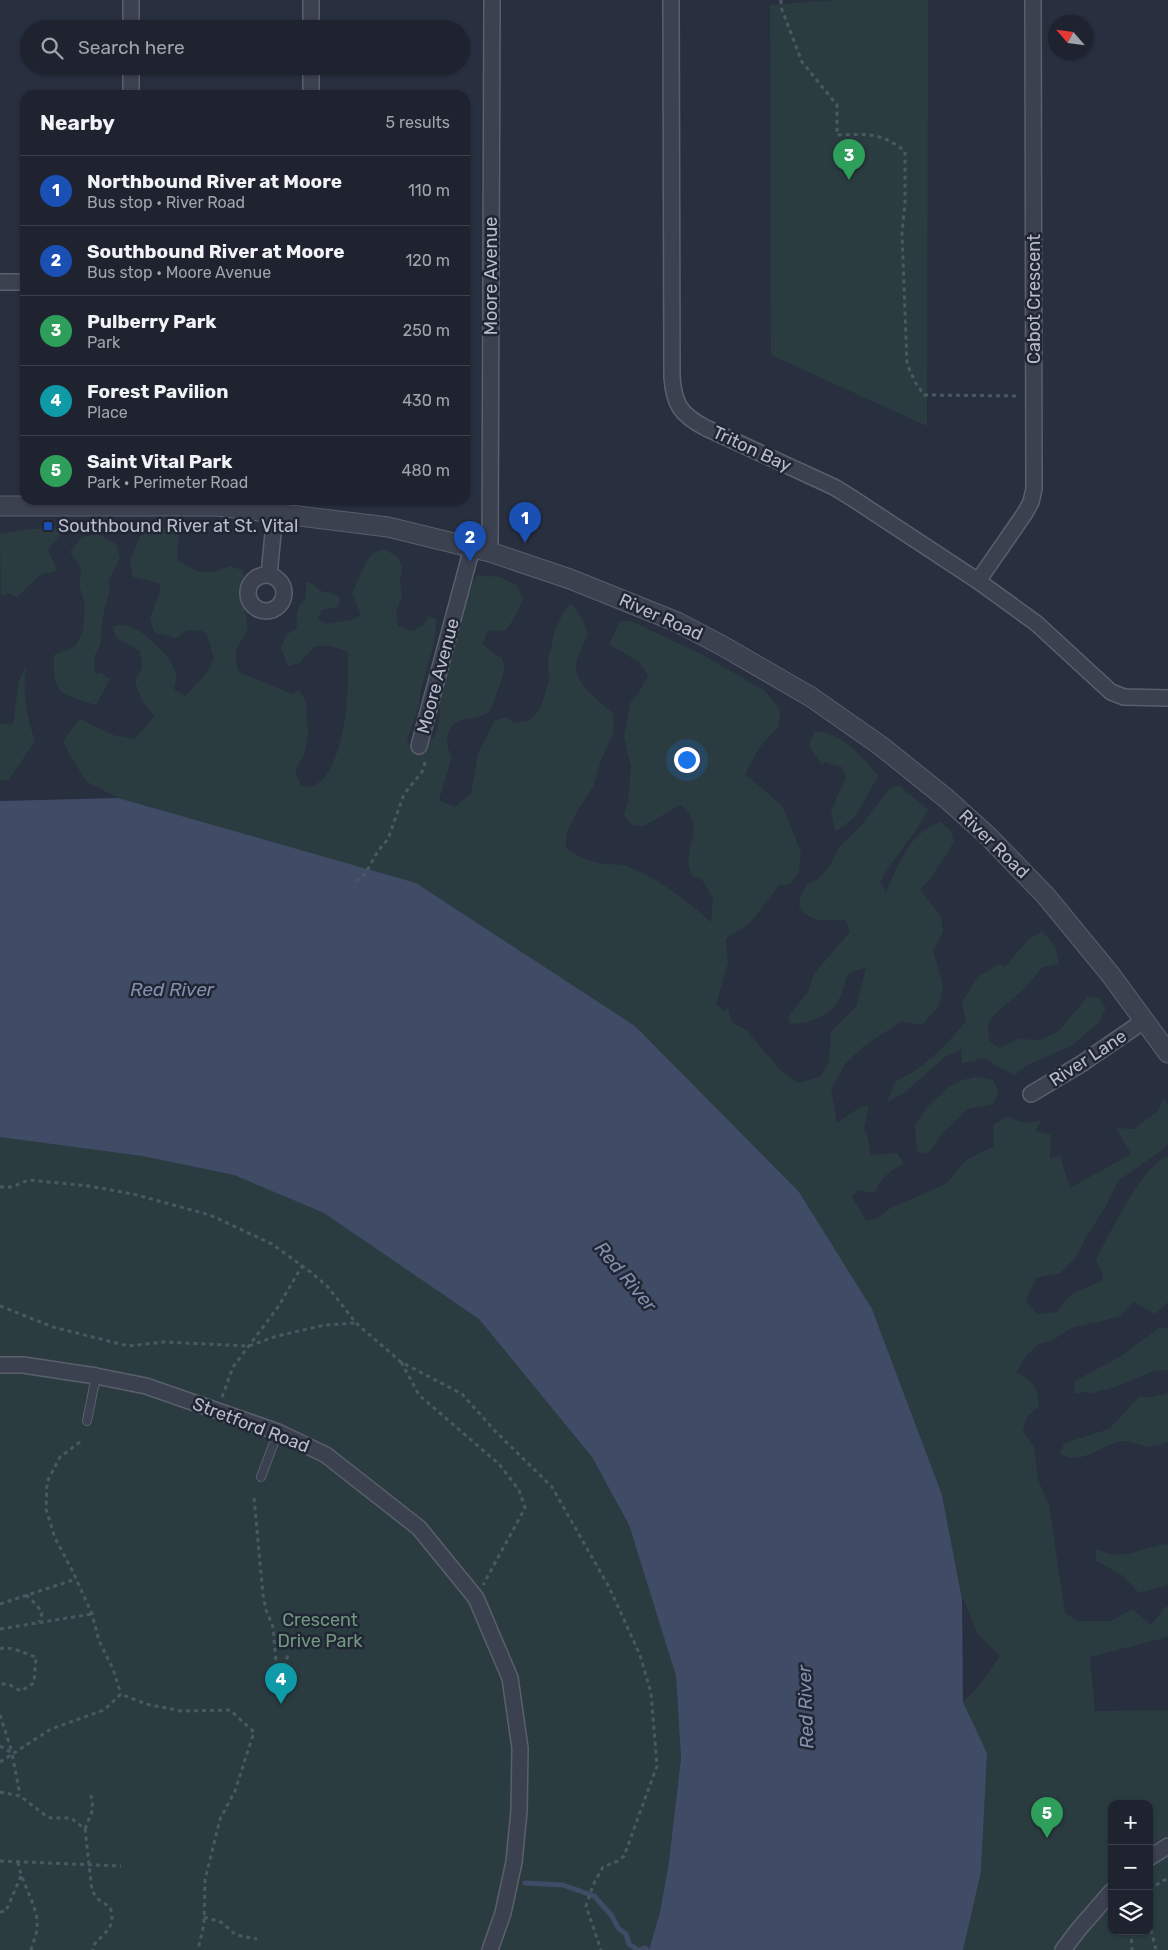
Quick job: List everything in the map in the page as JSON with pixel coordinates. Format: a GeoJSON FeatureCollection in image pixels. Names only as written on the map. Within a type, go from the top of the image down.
{"type":"FeatureCollection","features":[{"type":"Feature","properties":{"kind":"street"},"geometry":{"type":"LineString","coordinates":[[131,0],[131,20]]}},
{"type":"Feature","properties":{"kind":"street"},"geometry":{"type":"LineString","coordinates":[[311,0],[311,20]]}},
{"type":"Feature","properties":{"kind":"street","name":"Moore Avenue"},"geometry":{"type":"LineString","coordinates":[[419,746],[481,550],[492,0]]}},
{"type":"Feature","properties":{"kind":"street","name":"Triton Bay"},"geometry":{"type":"LineString","coordinates":[[671,0],[672,377],[673,395],[681,411],[693,421],[706,428],[834,487],[978,581],[1036,623],[1110,692],[1124,697],[1168,698]]}},
{"type":"Feature","properties":{"kind":"street","name":"Cabot Crescent"},"geometry":{"type":"LineString","coordinates":[[978,581],[1031,502],[1034,489],[1034,0]]}},
{"type":"Feature","properties":{"kind":"street"},"geometry":{"type":"LineString","coordinates":[[131,75],[131,90]]}},
{"type":"Feature","properties":{"kind":"street"},"geometry":{"type":"LineString","coordinates":[[311,75],[311,90]]}},
{"type":"Feature","properties":{"kind":"street"},"geometry":{"type":"LineString","coordinates":[[0,282],[20,282]]}},
{"type":"Feature","properties":{"kind":"street","name":"River Road"},"geometry":{"type":"LineString","coordinates":[[0,506],[217,506],[388,527],[481,550],[570,579],[676,622],[723,646],[811,697],[881,746],[947,799],[988,836],[1046,896],[1166,1046]]}},
{"type":"Feature","properties":{"kind":"street"},"geometry":{"type":"LineString","coordinates":[[269,575],[274,513]]}},
{"type":"Feature","properties":{"kind":"street","name":"River Lane"},"geometry":{"type":"LineString","coordinates":[[1031,1094],[1081,1064],[1145,1020]]}},
{"type":"Feature","properties":{"kind":"street","name":"Stretford Road"},"geometry":{"type":"LineString","coordinates":[[0,1365],[23,1365],[146,1386],[278,1432],[326,1455],[419,1528],[476,1598],[510,1678],[520,1748],[519,1811],[514,1862],[503,1913],[490,1950]]}},
{"type":"Feature","properties":{"kind":"street"},"geometry":{"type":"LineString","coordinates":[[1153,1855],[1168,1846]]}},
{"type":"Feature","properties":{"kind":"street"},"geometry":{"type":"LineString","coordinates":[[1063,1950],[1108,1896]]}},
{"type":"Feature","properties":{"kind":"lane"},"geometry":{"type":"LineString","coordinates":[[87,1421],[96,1376]]}},
{"type":"Feature","properties":{"kind":"lane"},"geometry":{"type":"LineString","coordinates":[[261,1477],[278,1432]]}},
{"type":"Feature","properties":{"kind":"path"},"geometry":{"type":"LineString","coordinates":[[781,0],[781,7],[802,62],[837,105],[837,135],[866,134],[890,140],[905,151],[905,202],[902,233],[907,364],[915,382],[924,395],[1034,396]]}},
{"type":"Feature","properties":{"kind":"path"},"geometry":{"type":"LineString","coordinates":[[356,881],[365,874],[378,851],[388,839],[404,794],[422,772],[426,758],[419,746]]}},
{"type":"Feature","properties":{"kind":"path"},"geometry":{"type":"LineString","coordinates":[[0,1187],[12,1187],[29,1180],[90,1186],[133,1194],[210,1215],[272,1244],[328,1287],[356,1322],[401,1362],[462,1394],[496,1432],[552,1487],[609,1587],[640,1655],[651,1693],[658,1766],[624,1856],[602,1867],[586,1906],[600,1950]]}},
{"type":"Feature","properties":{"kind":"path"},"geometry":{"type":"LineString","coordinates":[[217,1410],[233,1367],[278,1307],[302,1266]]}},
{"type":"Feature","properties":{"kind":"path"},"geometry":{"type":"LineString","coordinates":[[0,1306],[53,1327],[128,1346],[164,1342],[249,1346],[277,1336],[325,1325],[356,1322]]}},
{"type":"Feature","properties":{"kind":"path"},"geometry":{"type":"LineString","coordinates":[[401,1362],[419,1395],[499,1464],[519,1490],[524,1508],[476,1598]]}},
{"type":"Feature","properties":{"kind":"path"},"geometry":{"type":"LineString","coordinates":[[80,1442],[60,1457],[47,1482],[46,1509],[55,1538],[92,1614],[99,1641],[113,1669],[122,1694],[146,1704],[181,1711],[205,1709],[230,1710],[254,1732],[235,1791],[220,1819],[204,1880],[204,1924],[198,1950]]}},
{"type":"Feature","properties":{"kind":"path"},"geometry":{"type":"LineString","coordinates":[[254,1498],[263,1595],[266,1610],[273,1627],[278,1685],[288,1655]]}},
{"type":"Feature","properties":{"kind":"path"},"geometry":{"type":"LineString","coordinates":[[0,1604],[76,1579]]}},
{"type":"Feature","properties":{"kind":"path"},"geometry":{"type":"LineString","coordinates":[[26,1595],[42,1614],[39,1622]]}},
{"type":"Feature","properties":{"kind":"path"},"geometry":{"type":"LineString","coordinates":[[0,1629],[92,1614]]}},
{"type":"Feature","properties":{"kind":"path"},"geometry":{"type":"LineString","coordinates":[[0,1649],[4,1647],[14,1649],[21,1654],[36,1657],[34,1683],[21,1691],[8,1684],[0,1684]]}},
{"type":"Feature","properties":{"kind":"path"},"geometry":{"type":"LineString","coordinates":[[0,1762],[51,1729],[104,1710],[122,1694]]}},
{"type":"Feature","properties":{"kind":"path"},"geometry":{"type":"LineString","coordinates":[[0,1715],[12,1753],[20,1796]]}},
{"type":"Feature","properties":{"kind":"path"},"geometry":{"type":"LineString","coordinates":[[0,1746],[12,1753]]}},
{"type":"Feature","properties":{"kind":"path"},"geometry":{"type":"LineString","coordinates":[[0,1792],[20,1796],[51,1818],[71,1818],[85,1829]]}},
{"type":"Feature","properties":{"kind":"path"},"geometry":{"type":"LineString","coordinates":[[90,1795],[94,1810],[85,1829],[92,1891],[99,1900],[110,1907],[112,1915],[112,1923],[108,1931],[93,1946],[93,1950]]}},
{"type":"Feature","properties":{"kind":"path"},"geometry":{"type":"LineString","coordinates":[[0,1861],[121,1866]]}},
{"type":"Feature","properties":{"kind":"path"},"geometry":{"type":"LineString","coordinates":[[18,1862],[38,1926],[31,1950]]}},
{"type":"Feature","properties":{"kind":"path"},"geometry":{"type":"LineString","coordinates":[[0,1912],[6,1911],[21,1876]]}},
{"type":"Feature","properties":{"kind":"path"},"geometry":{"type":"LineString","coordinates":[[1153,1887],[1168,1878]]}},
{"type":"Feature","properties":{"kind":"path"},"geometry":{"type":"LineString","coordinates":[[204,1917],[220,1922],[236,1934],[258,1940]]}},
{"type":"Feature","properties":{"kind":"path"},"geometry":{"type":"LineString","coordinates":[[1131,1935],[1132,1950]]}},
{"type":"Feature","properties":{"kind":"path"},"geometry":{"type":"LineString","coordinates":[[1152,1935],[1156,1950]]}},
{"type":"Feature","properties":{"kind":"green space"},"geometry":{"type":"Polygon","coordinates":[[[835,0],[928,0],[927,426],[771,355],[770,5],[835,0]]]}},
{"type":"Feature","properties":{"kind":"green space"},"geometry":{"type":"Polygon","coordinates":[[[145,525],[165,528],[179,534],[177,559],[197,571],[208,573],[230,566],[242,570],[246,588],[245,610],[248,629],[237,650],[236,660],[239,672],[292,694],[299,690],[306,702],[308,736],[304,755],[295,770],[301,786],[313,787],[327,774],[334,762],[339,747],[347,698],[348,652],[331,646],[315,646],[300,663],[288,666],[281,648],[286,635],[297,628],[297,612],[306,598],[306,582],[322,591],[340,597],[338,607],[322,610],[318,619],[326,624],[352,620],[361,615],[352,593],[365,564],[373,553],[384,549],[398,557],[402,566],[400,582],[402,595],[396,613],[398,626],[411,631],[422,626],[429,617],[437,619],[433,647],[420,694],[419,705],[407,740],[411,750],[419,751],[436,735],[442,686],[464,598],[477,575],[499,577],[517,585],[523,600],[513,620],[505,631],[488,630],[483,644],[495,655],[502,658],[505,669],[493,704],[488,713],[475,718],[462,719],[456,723],[452,726],[447,736],[449,752],[452,757],[439,800],[454,807],[471,794],[478,754],[494,721],[505,717],[516,723],[529,721],[540,709],[549,681],[548,660],[555,631],[570,603],[581,617],[588,634],[577,660],[578,676],[593,697],[613,713],[613,734],[601,760],[593,787],[577,811],[566,835],[566,848],[591,861],[624,865],[648,876],[681,897],[711,922],[713,898],[701,878],[693,877],[689,867],[694,831],[689,813],[680,805],[644,826],[632,825],[624,815],[628,802],[631,768],[624,737],[631,701],[638,694],[648,675],[639,662],[609,644],[620,621],[631,621],[701,654],[765,691],[780,710],[779,726],[759,748],[745,774],[780,804],[784,810],[801,852],[799,873],[790,884],[779,885],[750,923],[726,939],[728,963],[716,1004],[724,1011],[728,1007],[731,1021],[747,1031],[781,1071],[799,1083],[821,1076],[829,1061],[831,1032],[856,1007],[866,967],[848,974],[839,1000],[825,1015],[814,1020],[790,1024],[788,1017],[808,992],[813,975],[850,932],[846,920],[820,920],[809,916],[799,907],[801,895],[808,884],[818,879],[830,866],[839,847],[859,828],[890,788],[900,786],[928,810],[880,882],[886,892],[906,851],[912,842],[929,827],[940,822],[951,831],[954,842],[930,879],[920,890],[941,916],[943,932],[933,950],[943,986],[939,1006],[922,1025],[902,1021],[864,1046],[845,1064],[831,1090],[837,1123],[860,1107],[869,1106],[864,1128],[871,1155],[897,1153],[904,1164],[886,1176],[874,1193],[858,1190],[852,1197],[866,1220],[876,1219],[889,1209],[947,1183],[966,1160],[994,1146],[993,1125],[1008,1116],[1024,1123],[1041,1120],[1036,1131],[1051,1135],[1050,1158],[1060,1156],[1070,1188],[1131,1154],[1116,1128],[1134,1129],[1157,1112],[1164,1098],[1168,1105],[1168,1144],[1118,1181],[1106,1206],[1076,1257],[1060,1273],[1036,1278],[1026,1301],[1037,1314],[1057,1312],[1062,1304],[1072,1295],[1103,1280],[1096,1261],[1108,1236],[1127,1202],[1148,1171],[1168,1156],[1168,1302],[1155,1314],[1134,1302],[1119,1317],[1071,1328],[1053,1340],[1038,1344],[1027,1355],[1016,1372],[1027,1378],[1034,1385],[1038,1394],[1039,1406],[1027,1417],[1023,1431],[1033,1445],[1039,1482],[1049,1505],[1065,1613],[1078,1621],[1111,1621],[1132,1609],[1151,1625],[1165,1607],[1168,1607],[1168,1637],[1090,1657],[1095,1711],[1168,1710],[1168,1950],[963,1950],[981,1872],[987,1753],[963,1702],[979,1686],[1000,1656],[977,1633],[961,1594],[942,1495],[872,1309],[635,1026],[419,885],[118,798],[87,782],[63,741],[80,719],[113,735],[135,739],[154,716],[142,701],[135,682],[142,667],[140,651],[118,639],[112,627],[121,625],[131,627],[155,644],[174,667],[176,681],[174,689],[185,696],[206,674],[214,659],[208,637],[203,631],[187,630],[176,638],[154,632],[150,618],[161,588],[158,583],[133,577],[130,560],[145,525]]]}},
{"type":"Feature","properties":{"kind":"green space"},"geometry":{"type":"Polygon","coordinates":[[[32,529],[59,529],[60,536],[48,549],[57,571],[40,575],[17,597],[8,593],[1,596],[0,534],[32,529]]]}},
{"type":"Feature","properties":{"kind":"green space"},"geometry":{"type":"Polygon","coordinates":[[[98,534],[116,544],[120,558],[108,581],[110,589],[103,616],[100,645],[94,657],[95,674],[100,673],[110,679],[96,705],[74,698],[61,691],[55,678],[54,655],[76,646],[83,631],[85,604],[79,585],[81,568],[70,552],[82,537],[98,534]]]}},
{"type":"Feature","properties":{"kind":"green space"},"geometry":{"type":"Polygon","coordinates":[[[27,665],[25,694],[35,741],[8,781],[0,780],[0,723],[13,725],[19,681],[27,665]]]}},
{"type":"Feature","properties":{"kind":"green space"},"geometry":{"type":"Polygon","coordinates":[[[814,732],[824,733],[842,740],[858,753],[878,776],[855,817],[835,832],[831,811],[846,777],[842,767],[824,762],[822,765],[809,746],[814,732]]]}},
{"type":"Feature","properties":{"kind":"green space"},"geometry":{"type":"Polygon","coordinates":[[[1042,931],[1055,946],[1059,964],[1042,968],[1024,989],[995,1014],[988,1024],[989,1041],[1000,1048],[1018,1039],[1041,1040],[1059,1031],[1088,996],[1099,998],[1106,1008],[1098,1023],[1071,1046],[1029,1064],[1015,1075],[1000,1068],[986,1058],[962,1063],[961,1049],[945,1057],[904,1093],[887,1102],[896,1081],[926,1062],[966,1021],[962,1002],[978,977],[999,964],[1005,967],[1028,940],[1042,931]]]}},
{"type":"Feature","properties":{"kind":"green space"},"geometry":{"type":"Polygon","coordinates":[[[976,1077],[993,1080],[999,1093],[993,1104],[968,1109],[941,1135],[928,1153],[917,1152],[915,1126],[926,1108],[949,1087],[962,1080],[976,1077]]]}},
{"type":"Feature","properties":{"kind":"green space","name":"Crescent Drive Park"},"geometry":{"type":"Polygon","coordinates":[[[0,1136],[142,1156],[234,1175],[325,1213],[479,1319],[592,1457],[629,1525],[676,1676],[681,1758],[669,1861],[660,1912],[649,1950],[0,1950],[0,1136]]]}},
{"type":"Feature","properties":{"kind":"green space"},"geometry":{"type":"Polygon","coordinates":[[[1159,1328],[1168,1328],[1168,1370],[1154,1371],[1116,1387],[1092,1393],[1083,1392],[1075,1394],[1075,1381],[1121,1356],[1159,1328]]]}},
{"type":"Feature","properties":{"kind":"green space"},"geometry":{"type":"Polygon","coordinates":[[[1168,1393],[1168,1442],[1151,1446],[1128,1441],[1117,1442],[1076,1458],[1059,1453],[1065,1443],[1109,1429],[1139,1397],[1152,1397],[1168,1393]]]}},
{"type":"Feature","properties":{"kind":"green space"},"geometry":{"type":"Polygon","coordinates":[[[1168,1544],[1168,1585],[1139,1593],[1123,1576],[1095,1560],[1097,1549],[1107,1553],[1125,1554],[1168,1544]]]}},
{"type":"Feature","properties":{"kind":"water","name":"Red River"},"geometry":{"type":"Polygon","coordinates":[[[118,798],[416,883],[635,1026],[799,1192],[872,1309],[942,1495],[962,1599],[963,1702],[987,1753],[981,1872],[963,1950],[649,1950],[660,1912],[669,1861],[681,1758],[676,1676],[629,1525],[592,1457],[479,1319],[324,1213],[234,1175],[142,1156],[0,1137],[0,801],[118,798]]]}},
{"type":"Feature","properties":{"kind":"waterway"},"geometry":{"type":"LineString","coordinates":[[525,1883],[563,1885],[594,1896],[612,1916],[618,1928],[626,1934],[629,1944],[638,1950]]}},
{"type":"Feature","properties":{"kind":"waterway"},"geometry":{"type":"LineString","coordinates":[[640,1950],[645,1948],[647,1950]]}},
{"type":"Feature","properties":{"kind":"place","name":"Pulberry Park"},"geometry":{"type":"Point","coordinates":[849,180]}},
{"type":"Feature","properties":{"kind":"place","name":"Southbound River at St. Vital"},"geometry":{"type":"Point","coordinates":[48,526]}},
{"type":"Feature","properties":{"kind":"place","name":"Northbound River at Moore"},"geometry":{"type":"Point","coordinates":[525,543]}},
{"type":"Feature","properties":{"kind":"place","name":"Southbound River at Moore"},"geometry":{"type":"Point","coordinates":[470,562]}},
{"type":"Feature","properties":{"kind":"place","name":"Forest Pavilion"},"geometry":{"type":"Point","coordinates":[281,1704]}},
{"type":"Feature","properties":{"kind":"place","name":"Saint Vital Park"},"geometry":{"type":"Point","coordinates":[1047,1838]}}]}
